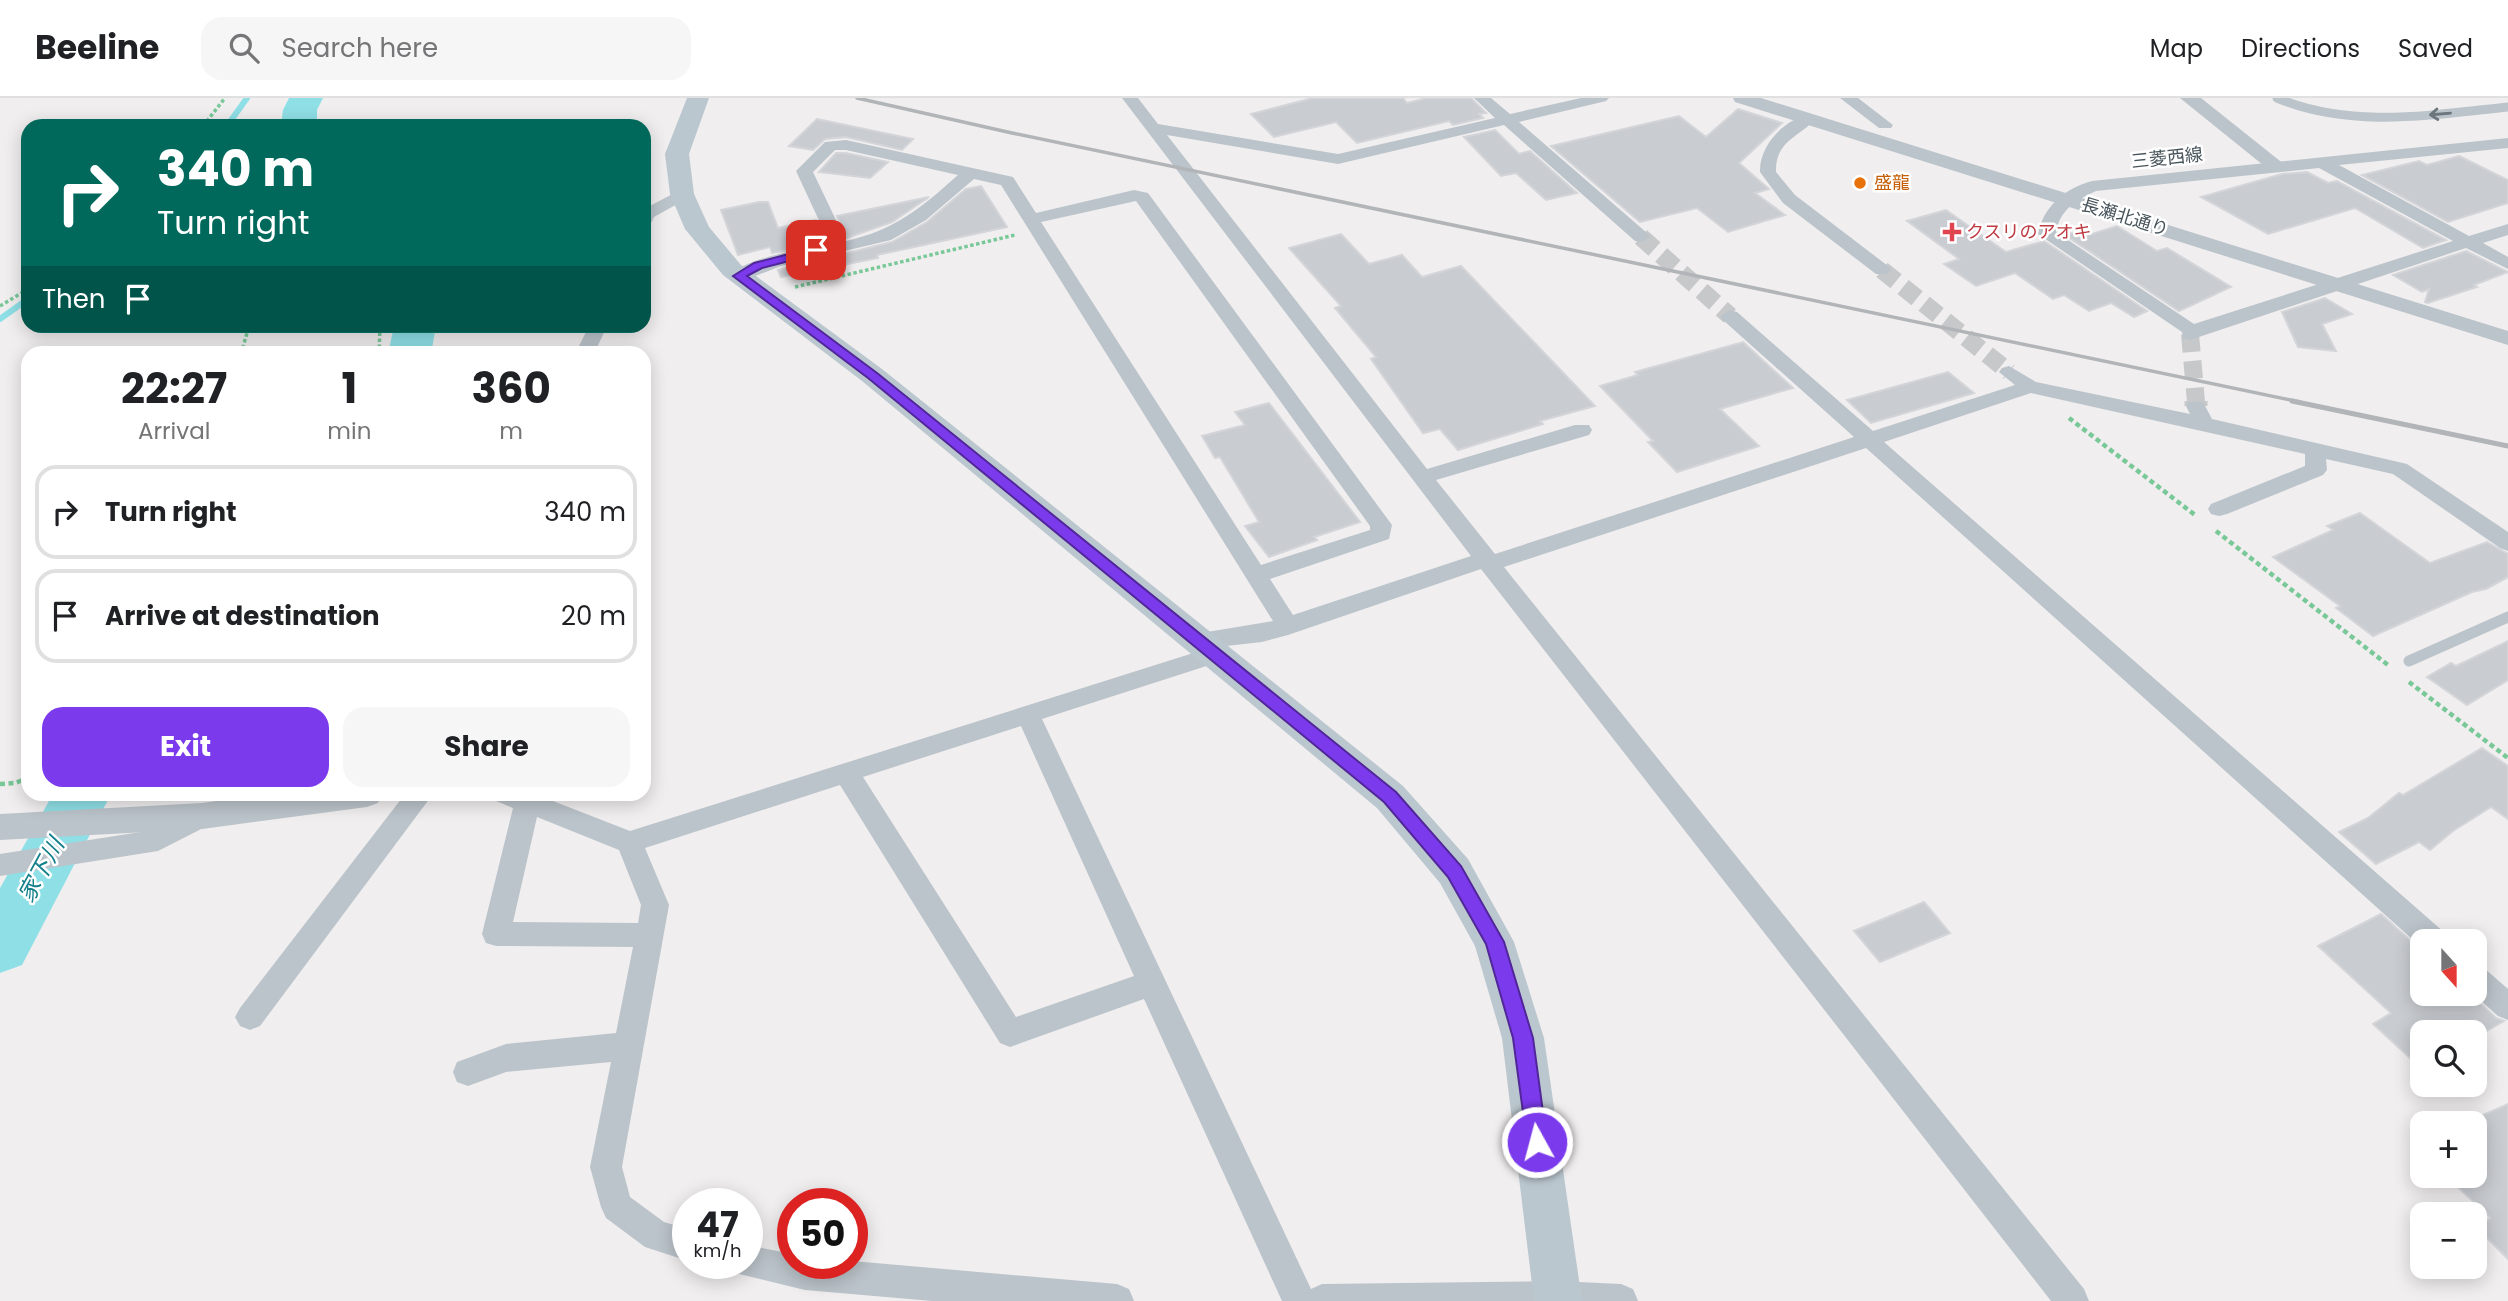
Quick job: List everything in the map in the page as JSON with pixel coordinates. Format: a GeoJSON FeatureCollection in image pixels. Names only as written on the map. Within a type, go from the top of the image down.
{"type":"FeatureCollection","features":[{"type":"Feature","properties":{"kind":"main road"},"geometry":{"type":"LineString","coordinates":[[698,98],[677,154],[682,194],[697,229],[714,252],[751,285],[872,375],[1390,797],[1454,871],[1494,942],[1523,1038],[1557,1300]]}},
{"type":"Feature","properties":{"kind":"street"},"geometry":{"type":"LineString","coordinates":[[1130,98],[1488,562],[2072,1301]]}},
{"type":"Feature","properties":{"kind":"street"},"geometry":{"type":"LineString","coordinates":[[1482,98],[1641,237]]}},
{"type":"Feature","properties":{"kind":"street"},"geometry":{"type":"LineString","coordinates":[[1155,128],[1338,159],[1601,98]]}},
{"type":"Feature","properties":{"kind":"street","name":"長瀬北通り"},"geometry":{"type":"LineString","coordinates":[[1742,98],[2508,338]]}},
{"type":"Feature","properties":{"kind":"street"},"geometry":{"type":"LineString","coordinates":[[1848,98],[1885,125]]}},
{"type":"Feature","properties":{"kind":"street"},"geometry":{"type":"LineString","coordinates":[[2189,98],[2275,165]]}},
{"type":"Feature","properties":{"kind":"street"},"geometry":{"type":"LineString","coordinates":[[1808,118],[1786,133],[1768,155],[1768,172],[1789,199],[1882,270]]}},
{"type":"Feature","properties":{"kind":"street"},"geometry":{"type":"LineString","coordinates":[[2480,145],[2508,143]]}},
{"type":"Feature","properties":{"kind":"street"},"geometry":{"type":"LineString","coordinates":[[839,245],[804,171],[831,145],[846,145],[1007,181],[1288,626]]}},
{"type":"Feature","properties":{"kind":"street"},"geometry":{"type":"LineString","coordinates":[[2480,145],[2508,160]]}},
{"type":"Feature","properties":{"kind":"street","name":"三菱西線"},"geometry":{"type":"LineString","coordinates":[[2066,198],[2092,186],[2480,145]]}},
{"type":"Feature","properties":{"kind":"street"},"geometry":{"type":"LineString","coordinates":[[2319,161],[2508,264]]}},
{"type":"Feature","properties":{"kind":"street"},"geometry":{"type":"LineString","coordinates":[[751,285],[758,266],[793,255],[886,235],[922,215],[972,172]]}},
{"type":"Feature","properties":{"kind":"street"},"geometry":{"type":"LineString","coordinates":[[651,212],[682,194]]}},
{"type":"Feature","properties":{"kind":"street"},"geometry":{"type":"LineString","coordinates":[[1033,225],[1134,195],[1142,197],[1381,525],[1381,534],[1256,575]]}},
{"type":"Feature","properties":{"kind":"street"},"geometry":{"type":"LineString","coordinates":[[2066,198],[2058,207],[2047,234],[2191,332],[2508,229]]}},
{"type":"Feature","properties":{"kind":"street"},"geometry":{"type":"LineString","coordinates":[[1730,316],[2420,929]]}},
{"type":"Feature","properties":{"kind":"street"},"geometry":{"type":"LineString","coordinates":[[2009,372],[2030,387],[2200,415],[2315,450],[2400,469],[2505,539]]}},
{"type":"Feature","properties":{"kind":"street"},"geometry":{"type":"LineString","coordinates":[[521,801],[629,842],[1028,715],[1205,648],[1288,626],[2030,387]]}},
{"type":"Feature","properties":{"kind":"street"},"geometry":{"type":"LineString","coordinates":[[1423,477],[1582,430]]}},
{"type":"Feature","properties":{"kind":"street"},"geometry":{"type":"LineString","coordinates":[[2211,515],[2316,470],[2315,450]]}},
{"type":"Feature","properties":{"kind":"street"},"geometry":{"type":"LineString","coordinates":[[1028,715],[1299,1301]]}},
{"type":"Feature","properties":{"kind":"street"},"geometry":{"type":"LineString","coordinates":[[846,774],[1010,1033],[1152,983]]}},
{"type":"Feature","properties":{"kind":"street"},"geometry":{"type":"LineString","coordinates":[[0,827],[202,816],[314,801]]}},
{"type":"Feature","properties":{"kind":"street"},"geometry":{"type":"LineString","coordinates":[[250,1017],[415,801]]}},
{"type":"Feature","properties":{"kind":"street"},"geometry":{"type":"LineString","coordinates":[[516,801],[496,934],[650,935]]}},
{"type":"Feature","properties":{"kind":"street"},"geometry":{"type":"LineString","coordinates":[[0,865],[158,840],[202,816]]}},
{"type":"Feature","properties":{"kind":"street"},"geometry":{"type":"LineString","coordinates":[[629,842],[655,905],[606,1167],[617,1207],[656,1236],[672,1240]]}},
{"type":"Feature","properties":{"kind":"street"},"geometry":{"type":"LineString","coordinates":[[2487,988],[2508,1007]]}},
{"type":"Feature","properties":{"kind":"street"},"geometry":{"type":"LineString","coordinates":[[468,1072],[506,1058],[629,1046]]}},
{"type":"Feature","properties":{"kind":"street"},"geometry":{"type":"LineString","coordinates":[[763,1264],[805,1273],[1117,1301]]}},
{"type":"Feature","properties":{"kind":"street"},"geometry":{"type":"LineString","coordinates":[[1322,1301],[1621,1301]]}},
{"type":"Feature","properties":{"kind":"lane"},"geometry":{"type":"LineString","coordinates":[[2277,98],[2314,112],[2350,117],[2423,115],[2508,107]]}},
{"type":"Feature","properties":{"kind":"lane"},"geometry":{"type":"LineString","coordinates":[[2409,661],[2508,617]]}},
{"type":"Feature","properties":{"kind":"path"},"geometry":{"type":"LineString","coordinates":[[208,119],[225,98]]}},
{"type":"Feature","properties":{"kind":"path"},"geometry":{"type":"LineString","coordinates":[[751,285],[1033,225]]}},
{"type":"Feature","properties":{"kind":"path"},"geometry":{"type":"LineString","coordinates":[[0,306],[21,293]]}},
{"type":"Feature","properties":{"kind":"path"},"geometry":{"type":"LineString","coordinates":[[2030,387],[2211,515]]}},
{"type":"Feature","properties":{"kind":"path"},"geometry":{"type":"LineString","coordinates":[[2215,531],[2388,666]]}},
{"type":"Feature","properties":{"kind":"path"},"geometry":{"type":"LineString","coordinates":[[2399,674],[2508,758]]}},
{"type":"Feature","properties":{"kind":"path"},"geometry":{"type":"LineString","coordinates":[[0,784],[21,780]]}},
{"type":"Feature","properties":{"kind":"building"},"geometry":{"type":"Polygon","coordinates":[[[1313,98],[1403,98],[1407,103],[1427,98],[1471,98],[1486,113],[1479,114],[1483,118],[1453,125],[1449,121],[1357,143],[1336,122],[1274,137],[1251,114],[1313,98]]]}},
{"type":"Feature","properties":{"kind":"building"},"geometry":{"type":"Polygon","coordinates":[[[1738,109],[1782,123],[1739,163],[1769,189],[1755,193],[1785,215],[1728,232],[1697,208],[1640,222],[1551,146],[1679,116],[1706,137],[1738,109]]]}},
{"type":"Feature","properties":{"kind":"building"},"geometry":{"type":"Polygon","coordinates":[[[817,119],[913,139],[902,150],[846,137],[825,139],[813,150],[789,146],[817,119]]]}},
{"type":"Feature","properties":{"kind":"building"},"geometry":{"type":"Polygon","coordinates":[[[1495,130],[1519,154],[1530,151],[1577,193],[1546,200],[1516,173],[1501,176],[1464,137],[1495,130]]]}},
{"type":"Feature","properties":{"kind":"building"},"geometry":{"type":"Polygon","coordinates":[[[836,153],[888,162],[870,178],[819,172],[836,153]]]}},
{"type":"Feature","properties":{"kind":"building"},"geometry":{"type":"Polygon","coordinates":[[[2459,156],[2508,180],[2508,203],[2448,222],[2362,175],[2419,161],[2427,165],[2459,156]]]}},
{"type":"Feature","properties":{"kind":"building"},"geometry":{"type":"Polygon","coordinates":[[[2307,172],[2328,183],[2337,181],[2446,240],[2423,248],[2355,208],[2268,234],[2201,197],[2282,174],[2307,172]]]}},
{"type":"Feature","properties":{"kind":"building"},"geometry":{"type":"Polygon","coordinates":[[[981,186],[1007,227],[877,255],[878,258],[781,277],[778,270],[892,242],[927,222],[966,189],[981,186]]]}},
{"type":"Feature","properties":{"kind":"building"},"geometry":{"type":"Polygon","coordinates":[[[929,197],[892,222],[847,238],[837,216],[929,197]]]}},
{"type":"Feature","properties":{"kind":"building"},"geometry":{"type":"Polygon","coordinates":[[[768,202],[778,228],[816,220],[826,242],[772,253],[770,247],[738,255],[721,210],[768,202]]]}},
{"type":"Feature","properties":{"kind":"building"},"geometry":{"type":"Polygon","coordinates":[[[1946,210],[2006,252],[2044,241],[2147,311],[2134,317],[2111,303],[2089,311],[2064,295],[2053,299],[2015,273],[1976,286],[1944,264],[1959,259],[1907,221],[1946,210]]]}},
{"type":"Feature","properties":{"kind":"building"},"geometry":{"type":"Polygon","coordinates":[[[2117,226],[2157,251],[2167,248],[2231,287],[2179,311],[2065,235],[2082,230],[2089,235],[2117,226]]]}},
{"type":"Feature","properties":{"kind":"building"},"geometry":{"type":"Polygon","coordinates":[[[1341,234],[1369,264],[1402,255],[1422,277],[1461,266],[1595,406],[1540,421],[1543,424],[1458,450],[1440,429],[1423,433],[1371,359],[1376,357],[1335,308],[1341,306],[1289,248],[1341,234]]]}},
{"type":"Feature","properties":{"kind":"building"},"geometry":{"type":"Polygon","coordinates":[[[2466,251],[2508,272],[2474,285],[2477,287],[2428,303],[2425,302],[2429,289],[2422,292],[2393,275],[2466,251]]]}},
{"type":"Feature","properties":{"kind":"building"},"geometry":{"type":"Polygon","coordinates":[[[2325,298],[2352,314],[2322,324],[2336,351],[2298,347],[2282,312],[2325,298]]]}},
{"type":"Feature","properties":{"kind":"building"},"geometry":{"type":"Polygon","coordinates":[[[1743,342],[1793,388],[1720,409],[1759,446],[1677,472],[1648,442],[1653,441],[1600,386],[1638,375],[1635,372],[1743,342]]]}},
{"type":"Feature","properties":{"kind":"building"},"geometry":{"type":"Polygon","coordinates":[[[1948,372],[1974,393],[1871,423],[1847,400],[1948,372]]]}},
{"type":"Feature","properties":{"kind":"building"},"geometry":{"type":"Polygon","coordinates":[[[1269,403],[1360,522],[1314,537],[1317,540],[1269,557],[1245,526],[1259,522],[1220,457],[1215,458],[1202,436],[1245,425],[1235,412],[1269,403]]]}},
{"type":"Feature","properties":{"kind":"building"},"geometry":{"type":"Polygon","coordinates":[[[2360,513],[2430,563],[2487,542],[2508,554],[2508,577],[2486,589],[2472,592],[2373,636],[2336,608],[2340,606],[2273,557],[2333,530],[2327,526],[2360,513]]]}},
{"type":"Feature","properties":{"kind":"building"},"geometry":{"type":"Polygon","coordinates":[[[2508,641],[2508,680],[2467,705],[2427,677],[2451,663],[2456,666],[2508,641]]]}},
{"type":"Feature","properties":{"kind":"building"},"geometry":{"type":"Polygon","coordinates":[[[2482,748],[2508,766],[2508,819],[2491,807],[2453,831],[2430,850],[2419,842],[2376,864],[2339,832],[2368,818],[2399,793],[2403,795],[2482,748]]]}},
{"type":"Feature","properties":{"kind":"building"},"geometry":{"type":"Polygon","coordinates":[[[1924,902],[1950,933],[1880,962],[1854,931],[1924,902]]]}},
{"type":"Feature","properties":{"kind":"building"},"geometry":{"type":"Polygon","coordinates":[[[2381,914],[2410,940],[2410,1006],[2483,1006],[2496,1018],[2504,1021],[2487,1031],[2487,1020],[2410,1020],[2410,1058],[2373,1024],[2391,1013],[2318,946],[2381,914]]]}},
{"type":"Feature","properties":{"kind":"building"},"geometry":{"type":"Polygon","coordinates":[[[2508,1104],[2508,1259],[2487,1238],[2487,1220],[2491,1218],[2487,1214],[2487,1202],[2474,1202],[2459,1188],[2487,1188],[2487,1113],[2508,1104]]]}},
{"type":"Feature","properties":{"kind":"waterway"},"geometry":{"type":"LineString","coordinates":[[232,119],[247,98]]}},
{"type":"Feature","properties":{"kind":"waterway","name":"家下川"},"geometry":{"type":"LineString","coordinates":[[299,119],[300,110],[306,98]]}},
{"type":"Feature","properties":{"kind":"waterway"},"geometry":{"type":"LineString","coordinates":[[0,319],[21,304]]}},
{"type":"Feature","properties":{"kind":"waterway","name":"家下川"},"geometry":{"type":"LineString","coordinates":[[411,346],[414,333]]}},
{"type":"Feature","properties":{"kind":"waterway","name":"家下川"},"geometry":{"type":"LineString","coordinates":[[0,946],[79,801]]}},
{"type":"Feature","properties":{"kind":"tunnel"},"geometry":{"type":"LineString","coordinates":[[1641,237],[1730,316]]}},
{"type":"Feature","properties":{"kind":"tunnel"},"geometry":{"type":"LineString","coordinates":[[1882,270],[2009,372]]}},
{"type":"Feature","properties":{"kind":"tunnel"},"geometry":{"type":"LineString","coordinates":[[2190,334],[2196,402]]}},
{"type":"Feature","properties":{"kind":"railway"},"geometry":{"type":"LineString","coordinates":[[857,98],[1012,133],[2300,402]]}},
{"type":"Feature","properties":{"kind":"railway"},"geometry":{"type":"LineString","coordinates":[[2292,401],[2508,446]]}},
{"type":"Feature","properties":{"kind":"place","name":"盛龍"},"geometry":{"type":"Point","coordinates":[1860,183]}},
{"type":"Feature","properties":{"kind":"place","name":"クスリのアオキ"},"geometry":{"type":"Point","coordinates":[1952,232]}},
{"type":"Feature","properties":{"kind":"route"},"geometry":{"type":"LineString","coordinates":[[816,250],[758,266],[739,276],[872,375],[1390,797],[1454,871],[1494,942],[1523,1038],[1537,1142]]}}]}
